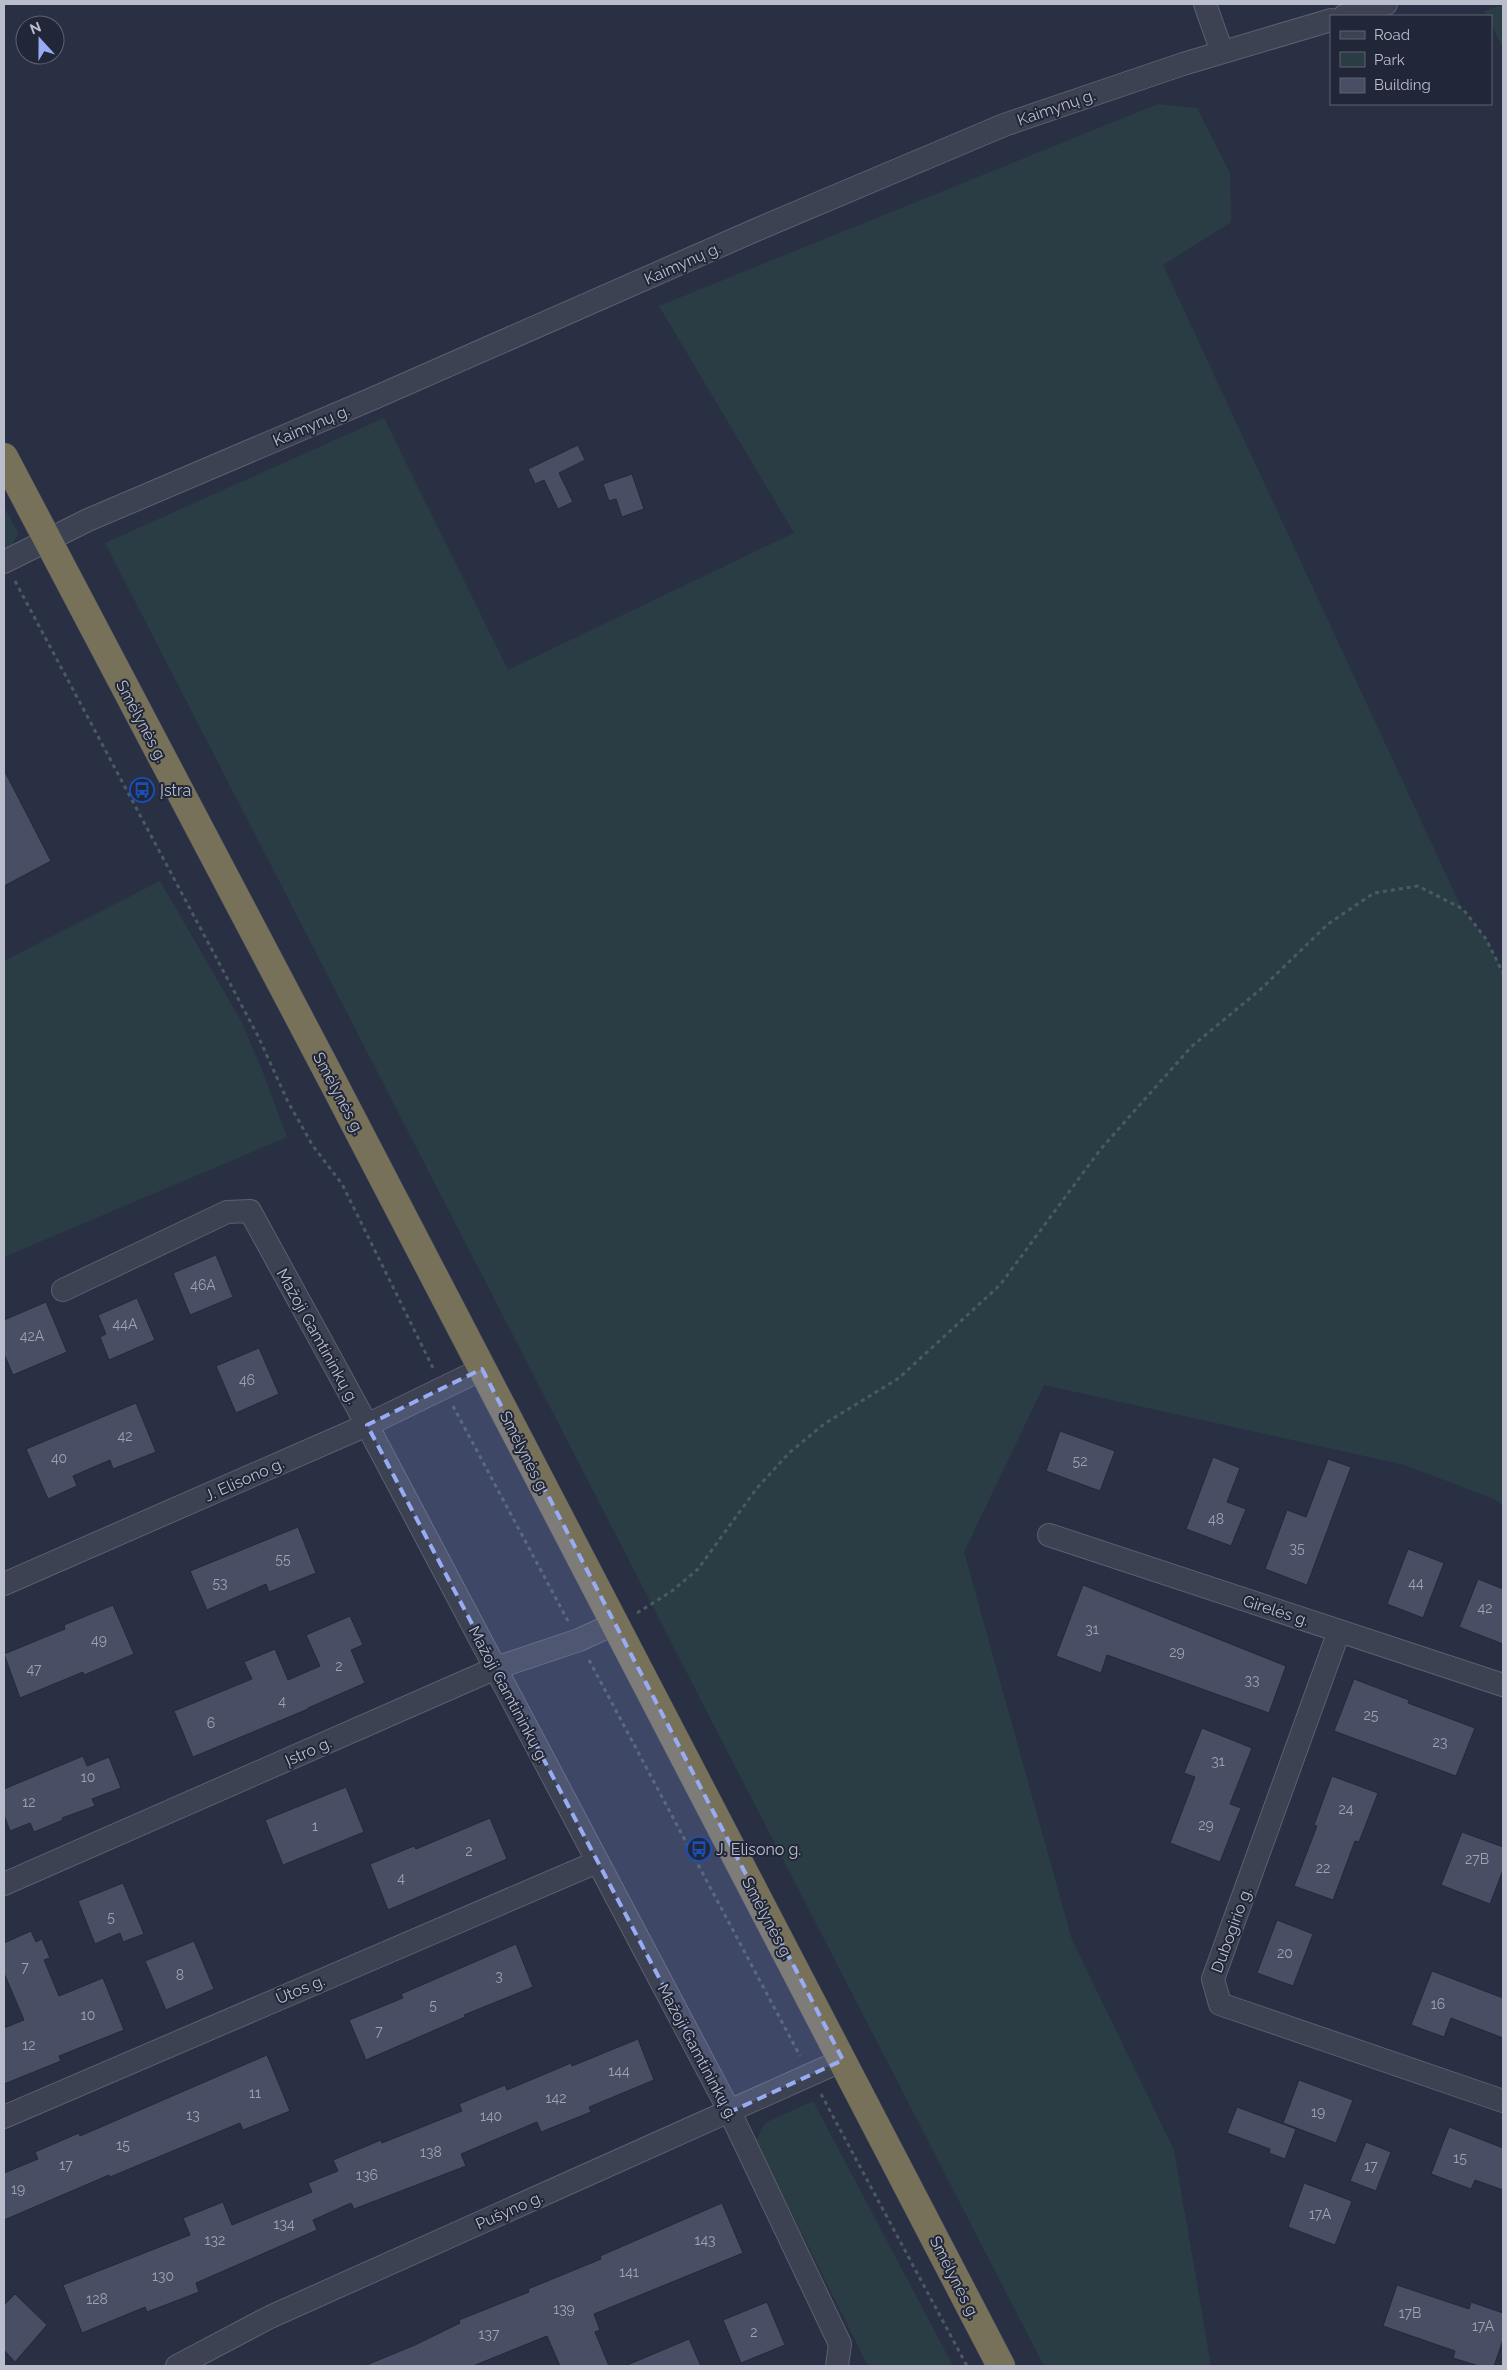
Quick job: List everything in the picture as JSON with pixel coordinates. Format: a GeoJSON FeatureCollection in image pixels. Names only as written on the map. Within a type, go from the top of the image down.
{"type":"FeatureCollection","features":[{"type":"Feature","properties":{"kind":"highway","name":"Smėlynės g."},"geometry":{"type":"LineString","coordinates":[[4,457],[843,2060],[1001,2366]]}},
{"type":"Feature","properties":{"kind":"street"},"geometry":{"type":"LineString","coordinates":[[1205,4],[1222,52]]}},
{"type":"Feature","properties":{"kind":"street"},"geometry":{"type":"LineString","coordinates":[[1348,15],[1386,4]]}},
{"type":"Feature","properties":{"kind":"street","name":"Kaimynų g."},"geometry":{"type":"LineString","coordinates":[[4,562],[47,539],[758,229],[1004,125],[1222,52],[1330,20]]}},
{"type":"Feature","properties":{"kind":"street","name":"Mažoji Gamtininkų g."},"geometry":{"type":"LineString","coordinates":[[63,1290],[227,1212],[250,1211],[367,1425],[730,2112],[840,2344],[837,2366]]}},
{"type":"Feature","properties":{"kind":"street","name":"J. Elisono g."},"geometry":{"type":"LineString","coordinates":[[4,1584],[367,1425],[482,1369]]}},
{"type":"Feature","properties":{"kind":"street","name":"Girelės g."},"geometry":{"type":"LineString","coordinates":[[1049,1535],[1503,1685]]}},
{"type":"Feature","properties":{"kind":"street","name":"Įstro g."},"geometry":{"type":"LineString","coordinates":[[4,1884],[496,1668],[579,1640],[614,1624]]}},
{"type":"Feature","properties":{"kind":"street","name":"Dubogirio g."},"geometry":{"type":"LineString","coordinates":[[1339,1631],[1213,1979],[1220,2004],[1503,2101]]}},
{"type":"Feature","properties":{"kind":"street","name":"Ūtos g."},"geometry":{"type":"LineString","coordinates":[[4,2117],[597,1862]]}},
{"type":"Feature","properties":{"kind":"street","name":"Pušyno g."},"geometry":{"type":"LineString","coordinates":[[177,2366],[270,2317],[843,2060]]}},
{"type":"Feature","properties":{"kind":"path"},"geometry":{"type":"LineString","coordinates":[[4,562],[258,1036],[288,1102],[313,1146],[342,1184],[443,1388],[967,2366]]}},
{"type":"Feature","properties":{"kind":"path"},"geometry":{"type":"LineString","coordinates":[[614,1624],[644,1610],[672,1591],[692,1574],[757,1488],[789,1453],[824,1424],[899,1378],[1000,1284],[1100,1150],[1191,1047],[1260,989],[1328,924],[1374,893],[1418,886],[1462,909],[1486,939],[1503,973]]}},
{"type":"Feature","properties":{"kind":"highlighted area"},"geometry":{"type":"Polygon","coordinates":[[[482,1369],[843,2060],[730,2112],[367,1425],[482,1369]]]}},
{"type":"Feature","properties":{"kind":"green space"},"geometry":{"type":"Polygon","coordinates":[[[1503,5],[1503,48],[1492,26],[1492,15],[1486,15],[1484,11],[1503,5]]]}},
{"type":"Feature","properties":{"kind":"green space"},"geometry":{"type":"Polygon","coordinates":[[[1158,104],[1197,108],[1230,173],[1231,222],[1163,265],[1462,909],[1486,939],[1503,973],[1503,1505],[1494,1499],[1405,1465],[1044,1385],[964,1552],[1072,1940],[1174,2150],[1211,2366],[1044,2366],[105,543],[384,418],[508,670],[794,533],[659,306],[1158,104]]]}},
{"type":"Feature","properties":{"kind":"green space"},"geometry":{"type":"Polygon","coordinates":[[[4,507],[18,533],[4,562],[4,507]]]}},
{"type":"Feature","properties":{"kind":"green space"},"geometry":{"type":"Polygon","coordinates":[[[160,881],[241,1021],[287,1137],[4,1257],[4,961],[160,881]]]}},
{"type":"Feature","properties":{"kind":"green space"},"geometry":{"type":"Polygon","coordinates":[[[813,2101],[953,2366],[868,2366],[756,2141],[765,2123],[813,2101]]]}},
{"type":"Feature","properties":{"kind":"building"},"geometry":{"type":"Polygon","coordinates":[[[578,445],[585,460],[559,473],[573,502],[558,509],[544,480],[535,484],[528,469],[578,445]]]}},
{"type":"Feature","properties":{"kind":"building"},"geometry":{"type":"Polygon","coordinates":[[[632,474],[644,509],[622,517],[616,499],[609,501],[603,484],[632,474]]]}},
{"type":"Feature","properties":{"kind":"building"},"geometry":{"type":"Polygon","coordinates":[[[4,770],[51,861],[4,886],[4,770]]]}},
{"type":"Feature","properties":{"kind":"building"},"geometry":{"type":"Polygon","coordinates":[[[216,1255],[233,1297],[190,1315],[173,1273],[216,1255]]]}},
{"type":"Feature","properties":{"kind":"building"},"geometry":{"type":"Polygon","coordinates":[[[137,1298],[155,1340],[109,1360],[100,1337],[106,1334],[98,1315],[137,1298]]]}},
{"type":"Feature","properties":{"kind":"building"},"geometry":{"type":"Polygon","coordinates":[[[46,1302],[67,1352],[13,1375],[4,1354],[4,1320],[46,1302]]]}},
{"type":"Feature","properties":{"kind":"building"},"geometry":{"type":"Polygon","coordinates":[[[259,1348],[279,1394],[236,1413],[216,1366],[259,1348]]]}},
{"type":"Feature","properties":{"kind":"building"},"geometry":{"type":"Polygon","coordinates":[[[136,1403],[156,1452],[113,1469],[110,1460],[73,1476],[77,1486],[48,1499],[26,1449],[136,1403]]]}},
{"type":"Feature","properties":{"kind":"building"},"geometry":{"type":"Polygon","coordinates":[[[1060,1431],[1115,1451],[1100,1491],[1046,1471],[1060,1431]]]}},
{"type":"Feature","properties":{"kind":"building"},"geometry":{"type":"Polygon","coordinates":[[[1213,1457],[1240,1468],[1227,1502],[1246,1509],[1231,1546],[1186,1529],[1213,1457]]]}},
{"type":"Feature","properties":{"kind":"building"},"geometry":{"type":"Polygon","coordinates":[[[1328,1459],[1351,1467],[1307,1585],[1265,1569],[1287,1510],[1306,1517],[1328,1459]]]}},
{"type":"Feature","properties":{"kind":"building"},"geometry":{"type":"Polygon","coordinates":[[[298,1527],[316,1573],[269,1592],[266,1584],[207,1610],[190,1571],[298,1527]]]}},
{"type":"Feature","properties":{"kind":"building"},"geometry":{"type":"Polygon","coordinates":[[[1408,1549],[1444,1563],[1423,1618],[1387,1604],[1408,1549]]]}},
{"type":"Feature","properties":{"kind":"building"},"geometry":{"type":"Polygon","coordinates":[[[1478,1579],[1503,1589],[1503,1644],[1459,1627],[1478,1579]]]}},
{"type":"Feature","properties":{"kind":"building"},"geometry":{"type":"Polygon","coordinates":[[[1083,1585],[1286,1666],[1269,1713],[1107,1655],[1101,1673],[1056,1656],[1083,1585]]]}},
{"type":"Feature","properties":{"kind":"building"},"geometry":{"type":"Polygon","coordinates":[[[113,1605],[134,1654],[84,1675],[83,1672],[20,1698],[4,1654],[65,1629],[64,1625],[113,1605]]]}},
{"type":"Feature","properties":{"kind":"building"},"geometry":{"type":"Polygon","coordinates":[[[350,1616],[363,1645],[351,1650],[365,1683],[193,1757],[174,1711],[252,1679],[244,1662],[275,1649],[288,1680],[320,1666],[306,1635],[350,1616]]]}},
{"type":"Feature","properties":{"kind":"building"},"geometry":{"type":"Polygon","coordinates":[[[1354,1679],[1409,1700],[1408,1703],[1475,1728],[1456,1776],[1334,1731],[1354,1679]]]}},
{"type":"Feature","properties":{"kind":"building"},"geometry":{"type":"Polygon","coordinates":[[[1202,1728],[1252,1748],[1230,1804],[1241,1808],[1220,1862],[1170,1843],[1195,1777],[1184,1773],[1202,1728]]]}},
{"type":"Feature","properties":{"kind":"building"},"geometry":{"type":"Polygon","coordinates":[[[83,1756],[87,1766],[109,1757],[121,1788],[92,1799],[95,1806],[62,1818],[63,1820],[34,1832],[30,1823],[10,1831],[4,1815],[4,1789],[83,1756]]]}},
{"type":"Feature","properties":{"kind":"building"},"geometry":{"type":"Polygon","coordinates":[[[1332,1776],[1378,1793],[1359,1842],[1355,1841],[1333,1900],[1294,1886],[1317,1826],[1314,1825],[1332,1776]]]}},
{"type":"Feature","properties":{"kind":"building"},"geometry":{"type":"Polygon","coordinates":[[[346,1787],[364,1832],[283,1865],[265,1820],[346,1787]]]}},
{"type":"Feature","properties":{"kind":"building"},"geometry":{"type":"Polygon","coordinates":[[[490,1818],[507,1859],[388,1910],[370,1864],[414,1846],[416,1849],[490,1818]]]}},
{"type":"Feature","properties":{"kind":"building"},"geometry":{"type":"Polygon","coordinates":[[[1462,1832],[1503,1847],[1503,1870],[1490,1904],[1441,1885],[1462,1832]]]}},
{"type":"Feature","properties":{"kind":"building"},"geometry":{"type":"Polygon","coordinates":[[[123,1883],[144,1934],[123,1942],[120,1933],[95,1944],[78,1901],[123,1883]]]}},
{"type":"Feature","properties":{"kind":"building"},"geometry":{"type":"Polygon","coordinates":[[[1277,1920],[1313,1934],[1293,1986],[1257,1973],[1277,1920]]]}},
{"type":"Feature","properties":{"kind":"building"},"geometry":{"type":"Polygon","coordinates":[[[31,1931],[36,1942],[42,1939],[50,1958],[44,1960],[59,1996],[103,1978],[124,2030],[59,2056],[61,2061],[4,2084],[4,2028],[24,2020],[4,1973],[4,1943],[31,1931]]]}},
{"type":"Feature","properties":{"kind":"building"},"geometry":{"type":"Polygon","coordinates":[[[194,1941],[214,1989],[166,2010],[145,1961],[194,1941]]]}},
{"type":"Feature","properties":{"kind":"building"},"geometry":{"type":"Polygon","coordinates":[[[516,1944],[533,1987],[464,2015],[465,2017],[366,2060],[349,2020],[403,1998],[401,1994],[516,1944]]]}},
{"type":"Feature","properties":{"kind":"building"},"geometry":{"type":"Polygon","coordinates":[[[1432,1971],[1503,1998],[1503,2038],[1451,2018],[1444,2037],[1411,2025],[1432,1971]]]}},
{"type":"Feature","properties":{"kind":"building"},"geometry":{"type":"Polygon","coordinates":[[[638,2039],[654,2080],[589,2107],[591,2112],[541,2132],[537,2122],[461,2154],[466,2166],[354,2209],[351,2203],[313,2220],[317,2230],[196,2283],[199,2292],[147,2312],[145,2307],[82,2333],[63,2285],[190,2235],[183,2218],[223,2202],[232,2225],[312,2192],[308,2183],[338,2171],[333,2160],[381,2140],[382,2143],[462,2111],[459,2104],[505,2085],[507,2090],[571,2063],[572,2066],[638,2039]]]}},
{"type":"Feature","properties":{"kind":"building"},"geometry":{"type":"Polygon","coordinates":[[[267,2055],[290,2111],[243,2130],[240,2123],[110,2177],[109,2175],[4,2220],[4,2173],[38,2159],[35,2152],[79,2133],[80,2136],[267,2055]]]}},
{"type":"Feature","properties":{"kind":"building"},"geometry":{"type":"Polygon","coordinates":[[[1299,2080],[1353,2100],[1336,2143],[1283,2123],[1299,2080]]]}},
{"type":"Feature","properties":{"kind":"building"},"geometry":{"type":"Polygon","coordinates":[[[1237,2107],[1296,2129],[1285,2159],[1269,2153],[1270,2149],[1227,2133],[1237,2107]]]}},
{"type":"Feature","properties":{"kind":"building"},"geometry":{"type":"Polygon","coordinates":[[[1449,2127],[1503,2148],[1503,2190],[1475,2180],[1471,2189],[1431,2174],[1449,2127]]]}},
{"type":"Feature","properties":{"kind":"building"},"geometry":{"type":"Polygon","coordinates":[[[1366,2142],[1391,2152],[1376,2191],[1350,2181],[1366,2142]]]}},
{"type":"Feature","properties":{"kind":"building"},"geometry":{"type":"Polygon","coordinates":[[[1304,2183],[1352,2201],[1335,2245],[1288,2227],[1304,2183]]]}},
{"type":"Feature","properties":{"kind":"building"},"geometry":{"type":"Polygon","coordinates":[[[722,2203],[743,2253],[594,2314],[600,2330],[595,2332],[609,2366],[560,2366],[547,2336],[473,2366],[364,2366],[415,2345],[460,2323],[459,2320],[529,2292],[528,2289],[601,2259],[600,2256],[722,2203]]]}},
{"type":"Feature","properties":{"kind":"building"},"geometry":{"type":"Polygon","coordinates":[[[1397,2285],[1469,2309],[1471,2302],[1503,2313],[1503,2340],[1494,2366],[1479,2366],[1453,2358],[1455,2351],[1383,2326],[1397,2285]]]}},
{"type":"Feature","properties":{"kind":"building"},"geometry":{"type":"Polygon","coordinates":[[[15,2294],[47,2325],[15,2362],[4,2350],[4,2305],[15,2294]]]}},
{"type":"Feature","properties":{"kind":"building"},"geometry":{"type":"Polygon","coordinates":[[[767,2302],[785,2345],[741,2363],[723,2320],[767,2302]]]}},
{"type":"Feature","properties":{"kind":"building"},"geometry":{"type":"Polygon","coordinates":[[[689,2339],[701,2366],[625,2366],[689,2339]]]}},
{"type":"Feature","properties":{"kind":"place","name":"Įstra"},"geometry":{"type":"Point","coordinates":[142,790]}},
{"type":"Feature","properties":{"kind":"place","name":"J. Elisono g."},"geometry":{"type":"Point","coordinates":[699,1849]}}]}
